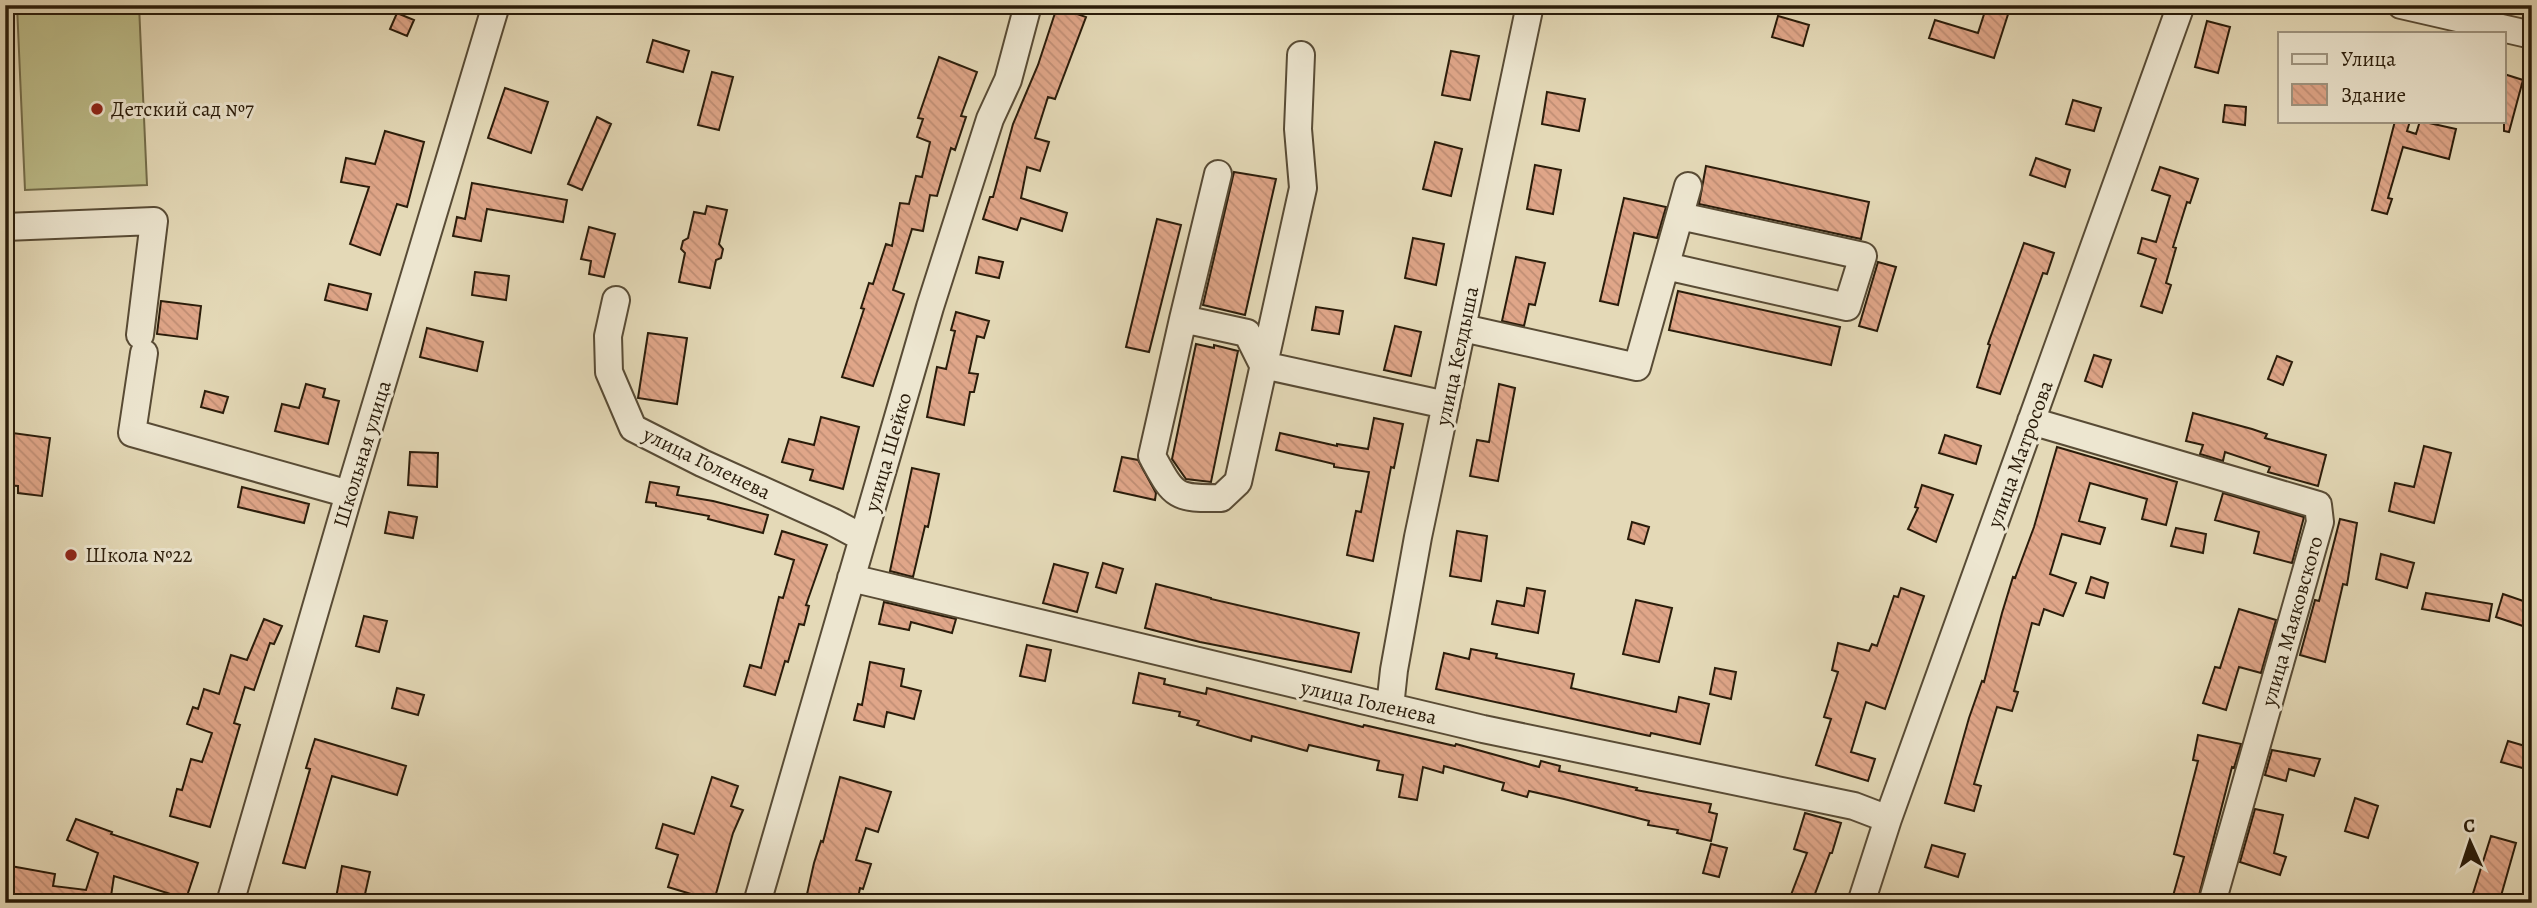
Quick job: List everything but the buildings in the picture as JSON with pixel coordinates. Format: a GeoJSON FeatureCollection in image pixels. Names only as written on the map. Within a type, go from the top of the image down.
{"type":"FeatureCollection","features":[{"type":"Feature","properties":{"kind":"street","name":"Школьная улица"},"geometry":{"type":"LineString","coordinates":[[230,903],[496,5]]}},
{"type":"Feature","properties":{"kind":"street","name":"улица Шейко"},"geometry":{"type":"LineString","coordinates":[[757,903],[930,307],[990,119],[1008,80],[1028,5]]}},
{"type":"Feature","properties":{"kind":"street","name":"улица Келдыша"},"geometry":{"type":"LineString","coordinates":[[1390,707],[1418,537],[1530,5]]}},
{"type":"Feature","properties":{"kind":"street","name":"улица Матросова"},"geometry":{"type":"LineString","coordinates":[[1861,903],[1888,819],[2181,5]]}},
{"type":"Feature","properties":{"kind":"street"},"geometry":{"type":"LineString","coordinates":[[2401,5],[2532,35]]}},
{"type":"Feature","properties":{"kind":"street"},"geometry":{"type":"LineString","coordinates":[[1218,174],[1152,456],[1168,485],[1177,494],[1199,499],[1221,498],[1238,482],[1303,188],[1298,128],[1301,55]]}},
{"type":"Feature","properties":{"kind":"street"},"geometry":{"type":"LineString","coordinates":[[1463,328],[1637,367],[1688,186]]}},
{"type":"Feature","properties":{"kind":"street"},"geometry":{"type":"LineString","coordinates":[[1666,266],[1847,307],[1863,256],[1679,216]]}},
{"type":"Feature","properties":{"kind":"street"},"geometry":{"type":"LineString","coordinates":[[5,227],[154,221],[132,433],[349,494]]}},
{"type":"Feature","properties":{"kind":"street","name":"улица Голенева"},"geometry":{"type":"LineString","coordinates":[[616,300],[608,336],[608,372],[633,428],[863,538]]}},
{"type":"Feature","properties":{"kind":"street"},"geometry":{"type":"LineString","coordinates":[[1183,319],[1247,333],[1263,365]]}},
{"type":"Feature","properties":{"kind":"street"},"geometry":{"type":"LineString","coordinates":[[1263,365],[1446,405]]}},
{"type":"Feature","properties":{"kind":"street","name":"улица Маяковского"},"geometry":{"type":"LineString","coordinates":[[2031,421],[2318,505],[2320,522],[2212,903]]}},
{"type":"Feature","properties":{"kind":"street","name":"улица Голенева"},"geometry":{"type":"LineString","coordinates":[[851,578],[1483,729],[1853,806],[1888,819]]}},
{"type":"Feature","properties":{"kind":"green space"},"geometry":{"type":"Polygon","coordinates":[[[17,5],[139,5],[147,185],[25,190],[17,5]]]}},
{"type":"Feature","properties":{"kind":"place","name":"Детский сад №7"},"geometry":{"type":"Point","coordinates":[97,109]}},
{"type":"Feature","properties":{"kind":"place","name":"Школа №22"},"geometry":{"type":"Point","coordinates":[71,555]}}]}
